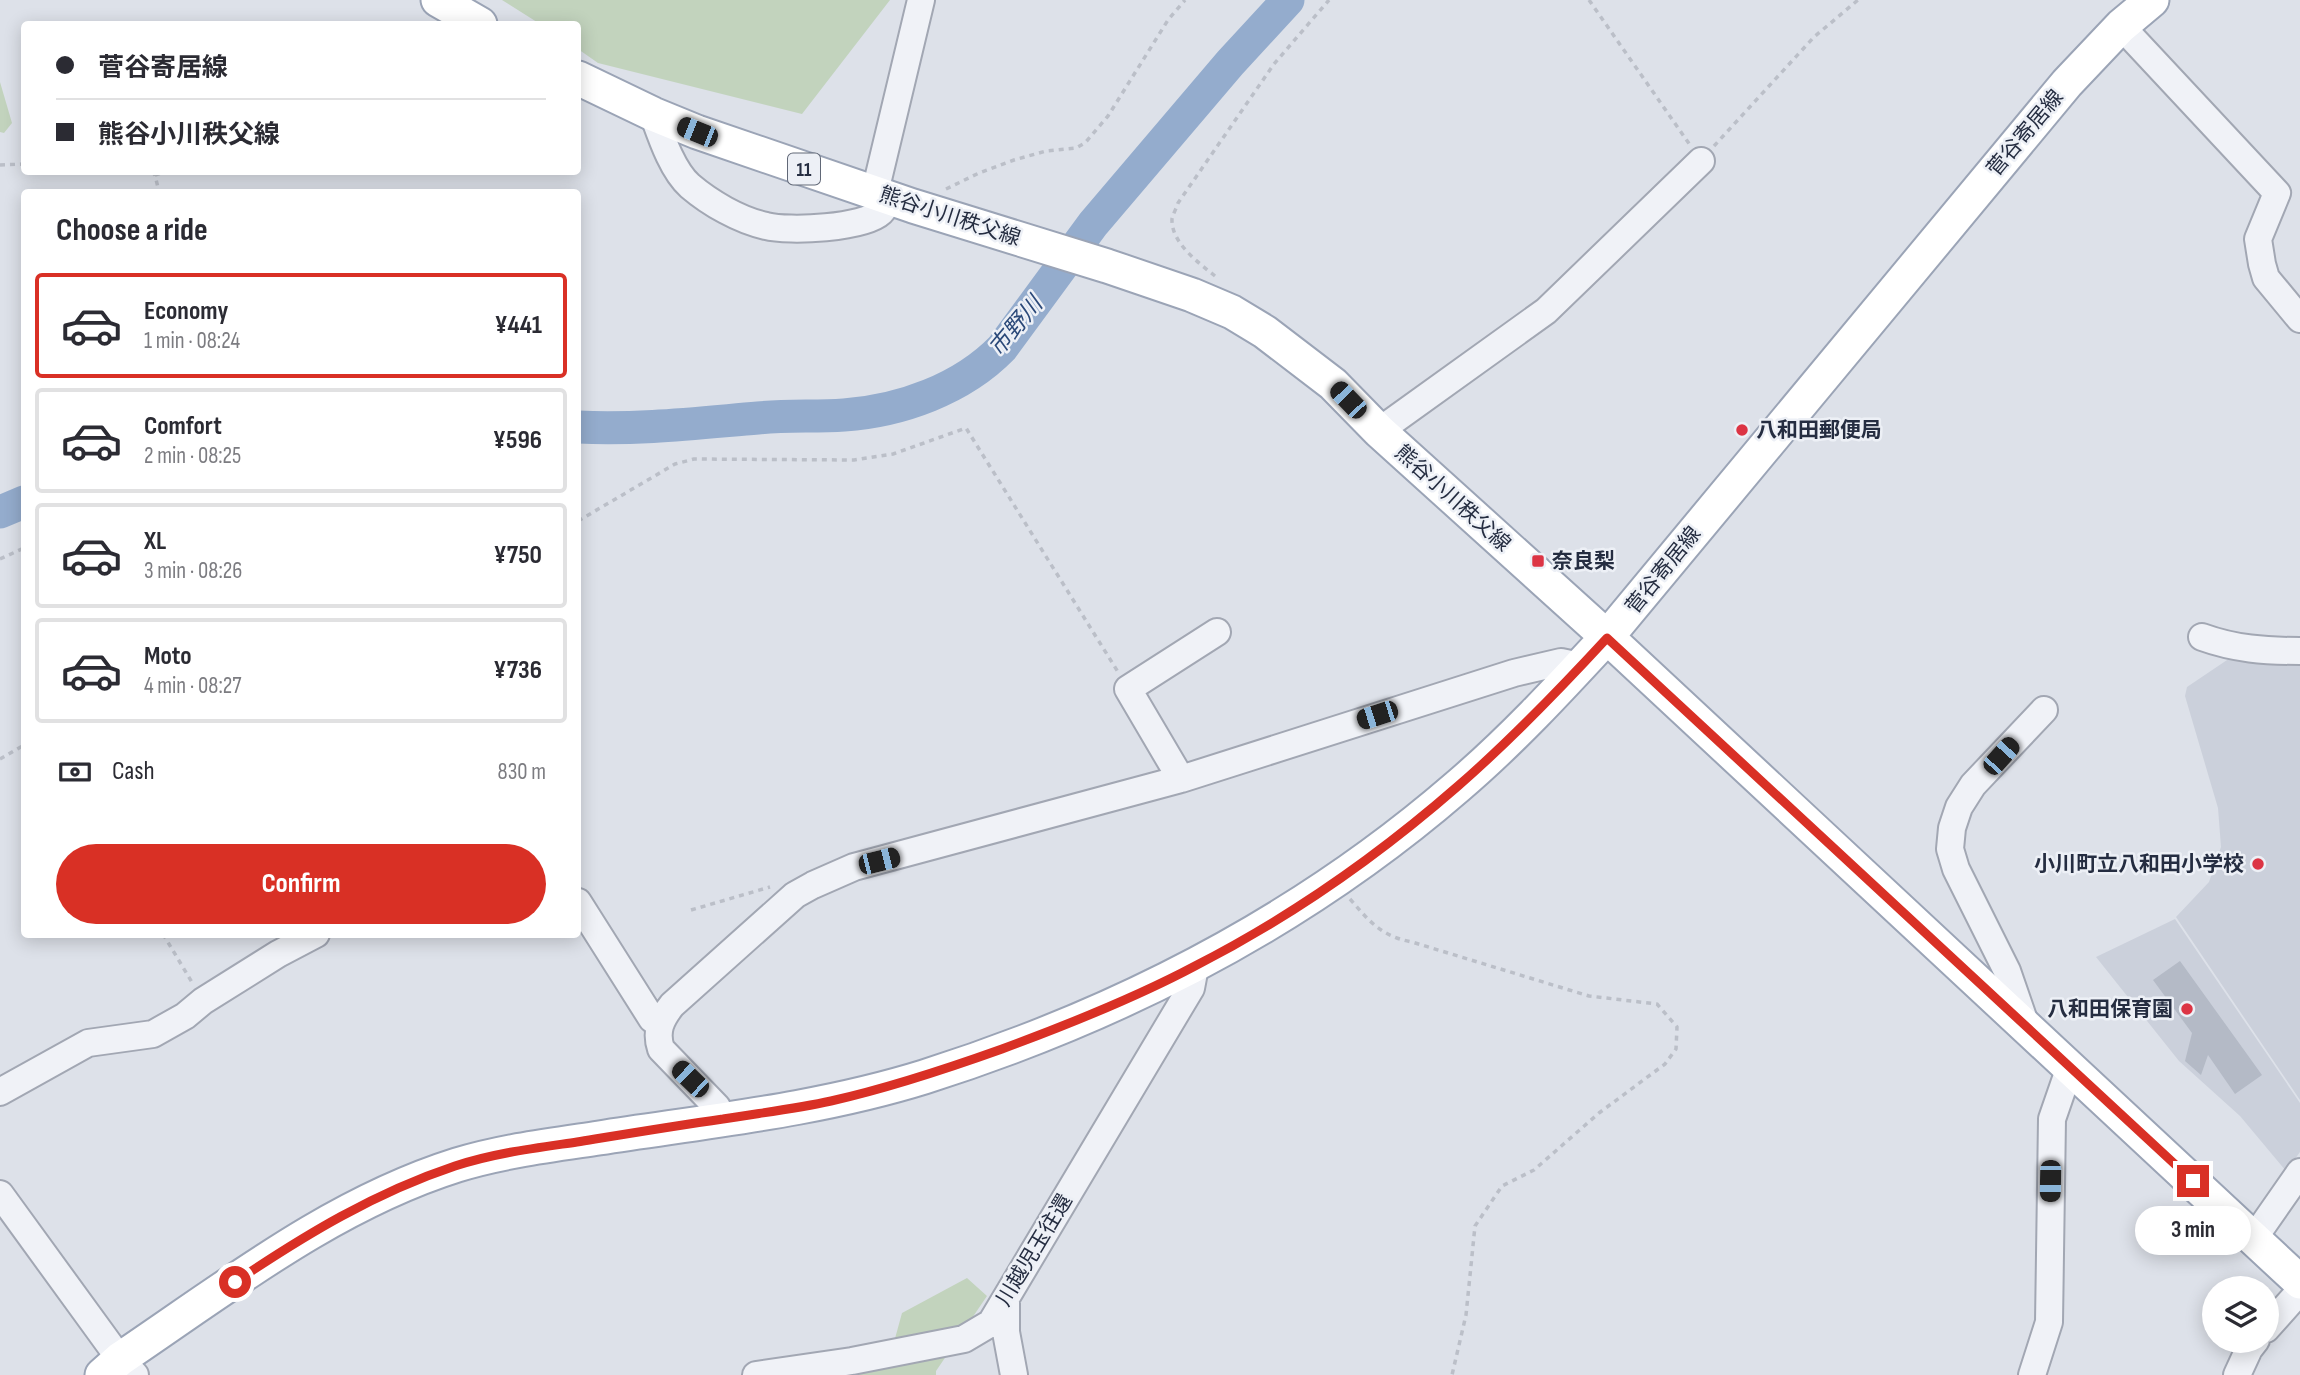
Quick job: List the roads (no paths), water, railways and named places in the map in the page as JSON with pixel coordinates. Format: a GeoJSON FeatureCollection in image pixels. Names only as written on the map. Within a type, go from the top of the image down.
{"type":"FeatureCollection","features":[{"type":"Feature","properties":{"kind":"main road"},"geometry":{"type":"LineString","coordinates":[[438,0],[475,21]]}},
{"type":"Feature","properties":{"kind":"main road","name":"菅谷寄居線"},"geometry":{"type":"LineString","coordinates":[[119,1370],[304,1236],[382,1194],[457,1165],[515,1151],[807,1107],[924,1076],[1066,1026],[1195,967],[1335,881],[1455,789],[1497,751],[1607,638],[2067,83],[2121,26],[2151,0]]}},
{"type":"Feature","properties":{"kind":"main road","name":"熊谷小川秩父線"},"geometry":{"type":"LineString","coordinates":[[581,79],[653,114],[773,159],[1192,295],[1232,312],[1265,332],[1333,384],[1379,431],[1607,638],[2300,1282]]}},
{"type":"Feature","properties":{"kind":"street"},"geometry":{"type":"LineString","coordinates":[[653,114],[667,150],[688,184],[725,209],[766,226],[798,229],[827,228],[880,213],[893,199],[921,0]]}},
{"type":"Feature","properties":{"kind":"street"},"geometry":{"type":"LineString","coordinates":[[2121,26],[2277,193],[2258,239],[2262,264],[2266,278],[2300,319]]}},
{"type":"Feature","properties":{"kind":"street"},"geometry":{"type":"LineString","coordinates":[[1379,431],[1546,311],[1697,155]]}},
{"type":"Feature","properties":{"kind":"street"},"geometry":{"type":"LineString","coordinates":[[1181,779],[1128,689],[1217,632]]}},
{"type":"Feature","properties":{"kind":"street"},"geometry":{"type":"LineString","coordinates":[[2202,637],[2223,645],[2256,651],[2300,651]]}},
{"type":"Feature","properties":{"kind":"street"},"geometry":{"type":"LineString","coordinates":[[722,1119],[718,1107],[662,1049],[658,1039],[659,1024],[672,1005],[795,895],[813,884],[854,867],[1181,779],[1514,673],[1561,662],[1580,666]]}},
{"type":"Feature","properties":{"kind":"street"},"geometry":{"type":"LineString","coordinates":[[2026,1026],[2007,971],[1956,869],[1951,838],[1959,807],[1973,785],[2044,710]]}},
{"type":"Feature","properties":{"kind":"street"},"geometry":{"type":"LineString","coordinates":[[581,907],[652,1018],[659,1024]]}},
{"type":"Feature","properties":{"kind":"street"},"geometry":{"type":"LineString","coordinates":[[0,1093],[88,1043],[153,1034],[278,954],[308,938]]}},
{"type":"Feature","properties":{"kind":"street","name":"川越児玉往還"},"geometry":{"type":"LineString","coordinates":[[756,1375],[852,1361],[964,1339],[991,1323],[1191,988],[1195,967]]}},
{"type":"Feature","properties":{"kind":"street"},"geometry":{"type":"LineString","coordinates":[[2032,1375],[2049,1322],[2052,1119],[2070,1067]]}},
{"type":"Feature","properties":{"kind":"street"},"geometry":{"type":"LineString","coordinates":[[2254,1238],[2300,1172]]}},
{"type":"Feature","properties":{"kind":"street"},"geometry":{"type":"LineString","coordinates":[[0,1194],[119,1370]]}},
{"type":"Feature","properties":{"kind":"street"},"geometry":{"type":"LineString","coordinates":[[2279,1314],[2300,1291]]}},
{"type":"Feature","properties":{"kind":"street"},"geometry":{"type":"LineString","coordinates":[[1006,1298],[1006,1332],[1014,1375]]}},
{"type":"Feature","properties":{"kind":"street"},"geometry":{"type":"LineString","coordinates":[[2237,1375],[2247,1353]]}},
{"type":"Feature","properties":{"kind":"waterway","name":"市野川"},"geometry":{"type":"LineString","coordinates":[[581,427],[646,427],[769,417],[866,413],[908,403],[968,375],[1002,348],[1093,224],[1230,63],[1288,0]]}},
{"type":"Feature","properties":{"kind":"waterway","name":"市野川"},"geometry":{"type":"LineString","coordinates":[[0,512],[21,503]]}},
{"type":"Feature","properties":{"kind":"place","name":"八和田郵便局"},"geometry":{"type":"Point","coordinates":[1742,430]}},
{"type":"Feature","properties":{"kind":"place","name":"奈良梨"},"geometry":{"type":"Point","coordinates":[1538,561]}},
{"type":"Feature","properties":{"kind":"place","name":"小川町立八和田小学校"},"geometry":{"type":"Point","coordinates":[2258,864]}},
{"type":"Feature","properties":{"kind":"place","name":"八和田保育園"},"geometry":{"type":"Point","coordinates":[2187,1009]}}]}
